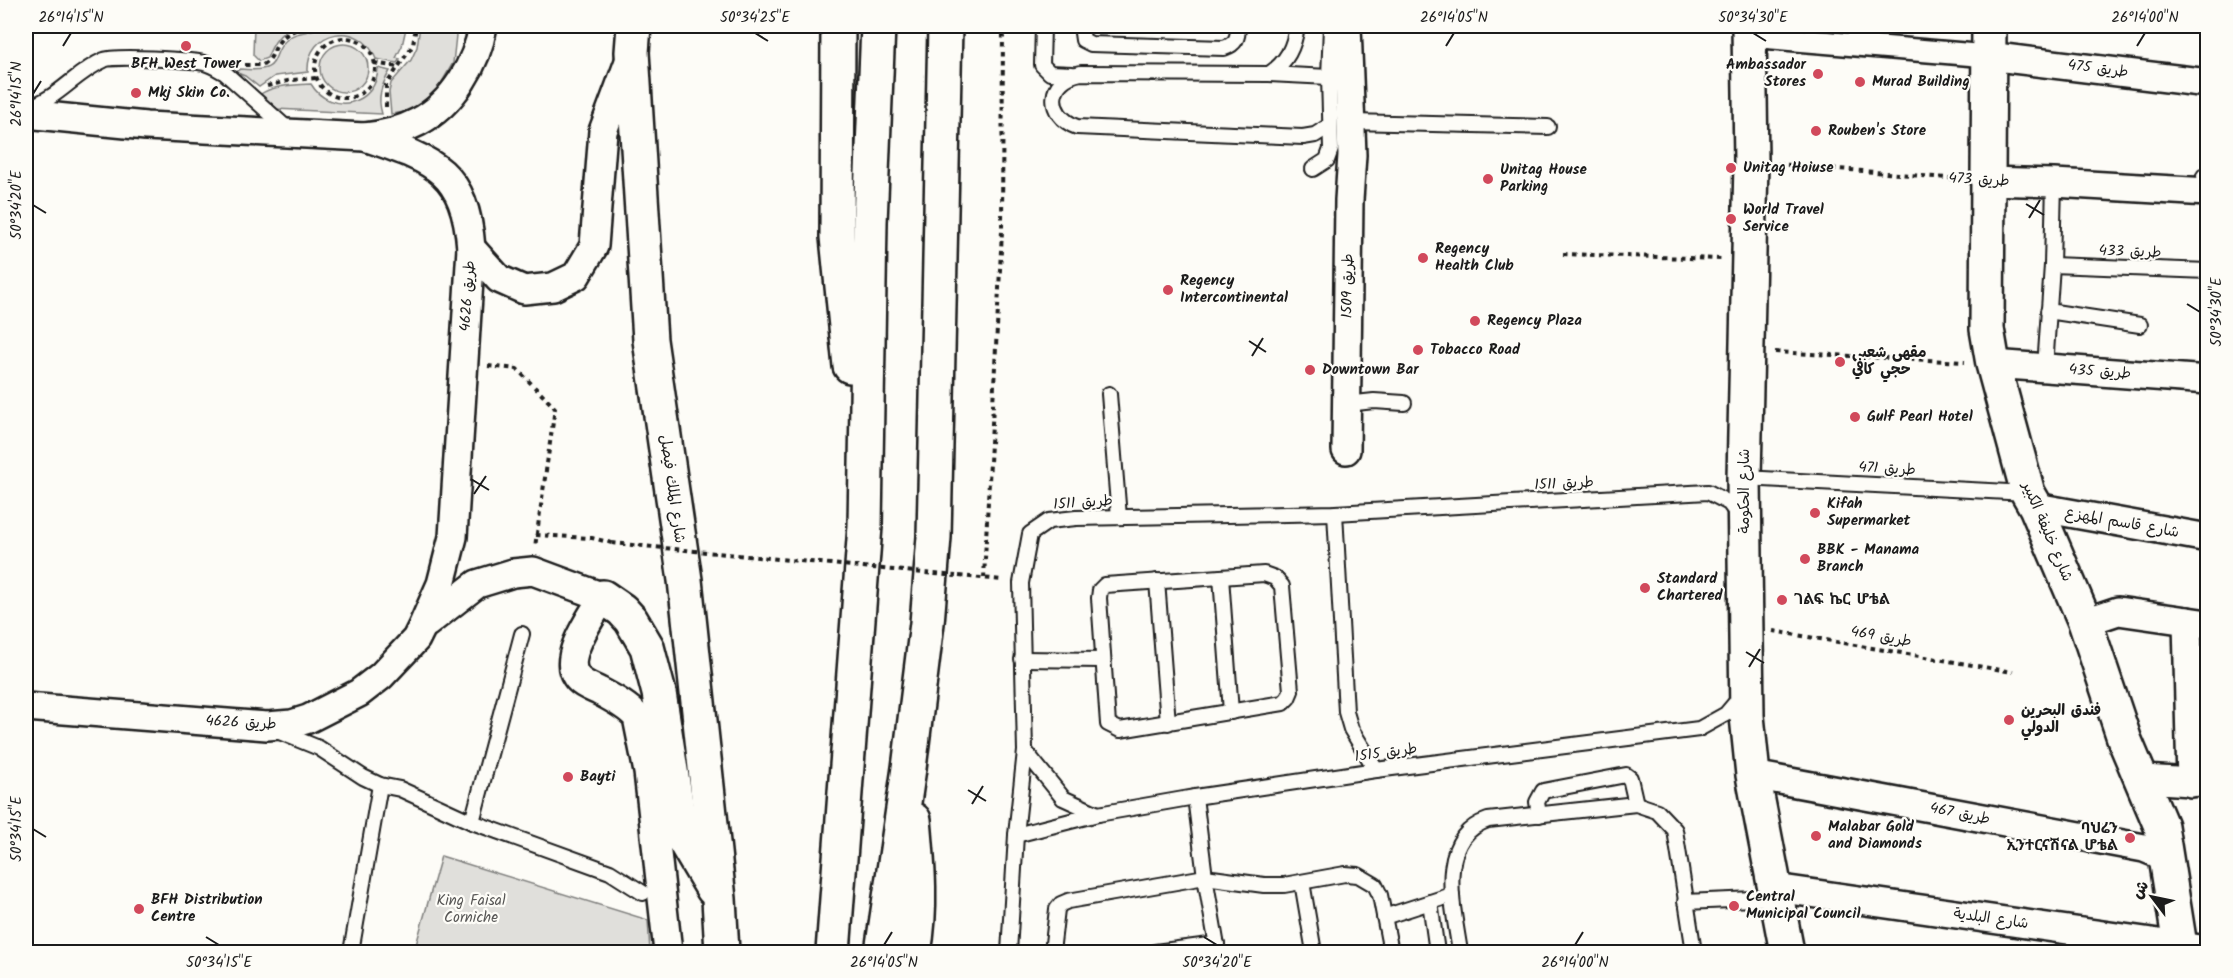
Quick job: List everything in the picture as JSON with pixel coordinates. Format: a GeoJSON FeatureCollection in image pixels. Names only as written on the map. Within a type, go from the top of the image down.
{"type":"FeatureCollection","features":[{"type":"Feature","properties":{"kind":"main road"},"geometry":{"type":"LineString","coordinates":[[838,26],[837,237],[866,526]]}},
{"type":"Feature","properties":{"kind":"main road"},"geometry":{"type":"LineString","coordinates":[[833,952],[866,526],[870,222],[878,26]]}},
{"type":"Feature","properties":{"kind":"main road"},"geometry":{"type":"LineString","coordinates":[[882,952],[909,768],[927,623],[934,537],[945,26]]}},
{"type":"Feature","properties":{"kind":"main road","name":"شارع الحكومة"},"geometry":{"type":"LineString","coordinates":[[1749,31],[1751,162],[1744,478],[1746,716],[1753,775],[1787,952]]}},
{"type":"Feature","properties":{"kind":"main road","name":"شارع الملك فيصل"},"geometry":{"type":"LineString","coordinates":[[633,39],[650,340],[685,580],[719,899],[722,952]]}},
{"type":"Feature","properties":{"kind":"main road","name":"شارع خليفة الكبير"},"geometry":{"type":"LineString","coordinates":[[1989,41],[1987,328],[1993,364],[2032,500],[2085,622],[2126,741],[2161,826],[2166,857],[2190,950]]}},
{"type":"Feature","properties":{"kind":"main road"},"geometry":{"type":"LineString","coordinates":[[603,597],[622,610],[631,620],[647,647],[658,693],[681,835],[719,899]]}},
{"type":"Feature","properties":{"kind":"main road"},"geometry":{"type":"LineString","coordinates":[[909,768],[919,871],[918,933],[914,952]]}},
{"type":"Feature","properties":{"kind":"street","name":"طريق 4626"},"geometry":{"type":"LineString","coordinates":[[26,114],[146,126],[365,137],[386,134],[429,116],[445,101],[459,85],[470,67],[483,26]]}},
{"type":"Feature","properties":{"kind":"street","name":"طريق 1509"},"geometry":{"type":"LineString","coordinates":[[1346,450],[1347,404],[1340,124],[1349,107],[1347,26]]}},
{"type":"Feature","properties":{"kind":"street","name":"طريق 1509"},"geometry":{"type":"LineString","coordinates":[[1340,124],[1356,107],[1354,26]]}},
{"type":"Feature","properties":{"kind":"street"},"geometry":{"type":"LineString","coordinates":[[1749,31],[1989,41]]}},
{"type":"Feature","properties":{"kind":"street","name":"طريق 4626"},"geometry":{"type":"LineString","coordinates":[[471,248],[499,279],[524,290],[553,287],[576,276],[594,246],[603,131],[633,39]]}},
{"type":"Feature","properties":{"kind":"street","name":"طريق 475"},"geometry":{"type":"LineString","coordinates":[[1989,41],[2208,83]]}},
{"type":"Feature","properties":{"kind":"street","name":"طريق 4626"},"geometry":{"type":"LineString","coordinates":[[26,707],[267,726],[292,724],[308,719],[359,693],[381,676],[416,639],[441,584],[453,537],[471,248],[463,202],[448,178],[437,167],[423,159],[365,137]]}},
{"type":"Feature","properties":{"kind":"street","name":"طريق 473"},"geometry":{"type":"LineString","coordinates":[[1987,181],[2206,182]]}},
{"type":"Feature","properties":{"kind":"street","name":"طريق 435"},"geometry":{"type":"LineString","coordinates":[[1993,364],[2208,380]]}},
{"type":"Feature","properties":{"kind":"street","name":"شارع قاسم المهزع"},"geometry":{"type":"LineString","coordinates":[[2032,500],[2208,538]]}},
{"type":"Feature","properties":{"kind":"street","name":"طريق 4626"},"geometry":{"type":"LineString","coordinates":[[422,627],[477,584],[496,577],[533,571],[603,597]]}},
{"type":"Feature","properties":{"kind":"street"},"geometry":{"type":"LineString","coordinates":[[603,597],[573,653],[573,670],[581,682],[610,697],[637,717],[648,772],[652,890],[668,952]]}},
{"type":"Feature","properties":{"kind":"street"},"geometry":{"type":"LineString","coordinates":[[2085,622],[2118,611],[2198,622],[2199,783],[2143,779]]}},
{"type":"Feature","properties":{"kind":"street","name":"طريق 467"},"geometry":{"type":"LineString","coordinates":[[1753,775],[2144,848],[2166,857]]}},
{"type":"Feature","properties":{"kind":"street","name":"شارع البلدية"},"geometry":{"type":"LineString","coordinates":[[1776,893],[2190,950]]}},
{"type":"Feature","properties":{"kind":"lane"},"geometry":{"type":"LineString","coordinates":[[1043,26],[1042,65],[1050,73],[1269,74],[1329,77]]}},
{"type":"Feature","properties":{"kind":"lane"},"geometry":{"type":"LineString","coordinates":[[1081,26],[1083,40],[1091,44],[1224,48],[1236,41],[1238,26]]}},
{"type":"Feature","properties":{"kind":"lane"},"geometry":{"type":"LineString","coordinates":[[1269,74],[1277,68],[1290,51],[1297,26]]}},
{"type":"Feature","properties":{"kind":"lane"},"geometry":{"type":"LineString","coordinates":[[1313,169],[1323,165],[1331,153],[1332,140],[1340,124],[1329,77],[1331,26]]}},
{"type":"Feature","properties":{"kind":"lane"},"geometry":{"type":"LineString","coordinates":[[26,108],[49,99],[65,89],[87,69],[107,58],[196,62],[216,67],[225,73],[292,133]]}},
{"type":"Feature","properties":{"kind":"lane"},"geometry":{"type":"LineString","coordinates":[[1072,74],[1058,85],[1054,102],[1056,111],[1062,118],[1077,127],[1303,137],[1315,135],[1340,124],[1548,127]]}},
{"type":"Feature","properties":{"kind":"lane"},"geometry":{"type":"LineString","coordinates":[[2045,368],[2052,265],[2054,183]]}},
{"type":"Feature","properties":{"kind":"lane","name":"طريق 433"},"geometry":{"type":"LineString","coordinates":[[2052,265],[2208,271]]}},
{"type":"Feature","properties":{"kind":"lane"},"geometry":{"type":"LineString","coordinates":[[2048,310],[2140,325]]}},
{"type":"Feature","properties":{"kind":"lane"},"geometry":{"type":"LineString","coordinates":[[1109,394],[1119,517]]}},
{"type":"Feature","properties":{"kind":"lane"},"geometry":{"type":"LineString","coordinates":[[1347,404],[1374,401],[1404,402]]}},
{"type":"Feature","properties":{"kind":"lane","name":"طريق 471"},"geometry":{"type":"LineString","coordinates":[[1744,478],[2032,500]]}},
{"type":"Feature","properties":{"kind":"lane","name":"طريق 1511"},"geometry":{"type":"LineString","coordinates":[[1009,952],[1016,835],[1025,751],[1021,583],[1030,534],[1049,521],[1119,517],[1335,513],[1708,492],[1729,503],[1745,524]]}},
{"type":"Feature","properties":{"kind":"lane"},"geometry":{"type":"LineString","coordinates":[[1335,513],[1346,712],[1351,729],[1376,770]]}},
{"type":"Feature","properties":{"kind":"lane"},"geometry":{"type":"LineString","coordinates":[[1270,575],[1282,586],[1291,692],[1288,698],[1283,703],[1120,730],[1108,724],[1102,660],[1100,590],[1105,585],[1157,581],[1270,575]]}},
{"type":"Feature","properties":{"kind":"lane"},"geometry":{"type":"LineString","coordinates":[[1221,577],[1231,712]]}},
{"type":"Feature","properties":{"kind":"lane"},"geometry":{"type":"LineString","coordinates":[[1157,581],[1168,723]]}},
{"type":"Feature","properties":{"kind":"lane"},"geometry":{"type":"LineString","coordinates":[[472,822],[522,634]]}},
{"type":"Feature","properties":{"kind":"lane"},"geometry":{"type":"LineString","coordinates":[[1023,658],[1102,660]]}},
{"type":"Feature","properties":{"kind":"lane","name":"طريق 1515"},"geometry":{"type":"LineString","coordinates":[[1016,835],[1098,814],[1195,797],[1376,770],[1699,729],[1726,714],[1746,688]]}},
{"type":"Feature","properties":{"kind":"lane"},"geometry":{"type":"LineString","coordinates":[[267,726],[319,748],[363,777],[380,785],[400,789],[472,822],[610,872],[652,890]]}},
{"type":"Feature","properties":{"kind":"lane"},"geometry":{"type":"LineString","coordinates":[[1025,751],[1048,783],[1063,798],[1098,814]]}},
{"type":"Feature","properties":{"kind":"lane"},"geometry":{"type":"LineString","coordinates":[[1539,815],[1537,802],[1543,791],[1626,775],[1630,778],[1636,804]]}},
{"type":"Feature","properties":{"kind":"lane"},"geometry":{"type":"LineString","coordinates":[[351,952],[380,785]]}},
{"type":"Feature","properties":{"kind":"lane"},"geometry":{"type":"LineString","coordinates":[[1155,952],[1218,948],[1205,877],[1195,797]]}},
{"type":"Feature","properties":{"kind":"lane"},"geometry":{"type":"LineString","coordinates":[[1460,952],[1452,895],[1455,850],[1466,831],[1475,824],[1488,820],[1636,804],[1658,811],[1675,830],[1694,952]]}},
{"type":"Feature","properties":{"kind":"lane"},"geometry":{"type":"LineString","coordinates":[[1052,952],[1055,915],[1061,904],[1205,877],[1264,885],[1302,882],[1345,874],[1358,875],[1375,885],[1380,895],[1391,952]]}},
{"type":"Feature","properties":{"kind":"lane"},"geometry":{"type":"LineString","coordinates":[[1302,882],[1314,952]]}},
{"type":"Feature","properties":{"kind":"lane"},"geometry":{"type":"LineString","coordinates":[[1685,902],[1776,893]]}},
{"type":"Feature","properties":{"kind":"lane"},"geometry":{"type":"LineString","coordinates":[[1384,917],[1452,895]]}},
{"type":"Feature","properties":{"kind":"lane"},"geometry":{"type":"LineString","coordinates":[[1430,903],[1437,952]]}},
{"type":"Feature","properties":{"kind":"path"},"geometry":{"type":"LineString","coordinates":[[225,73],[242,64],[263,65],[275,54],[277,46],[286,35],[294,29],[312,26]]}},
{"type":"Feature","properties":{"kind":"path"},"geometry":{"type":"LineString","coordinates":[[386,112],[386,85],[413,45],[416,26]]}},
{"type":"Feature","properties":{"kind":"path"},"geometry":{"type":"LineString","coordinates":[[536,535],[592,538],[612,543],[984,578],[1002,231],[1003,26]]}},
{"type":"Feature","properties":{"kind":"path"},"geometry":{"type":"LineString","coordinates":[[347,38],[364,44],[370,50],[374,63],[373,79],[368,87],[360,94],[351,97],[341,98],[332,95],[324,89],[317,78],[318,55],[330,42],[338,39],[347,38]]}},
{"type":"Feature","properties":{"kind":"path"},"geometry":{"type":"LineString","coordinates":[[374,63],[398,67]]}},
{"type":"Feature","properties":{"kind":"path"},"geometry":{"type":"LineString","coordinates":[[251,95],[274,84],[317,78]]}},
{"type":"Feature","properties":{"kind":"path","name":"طريق 473"},"geometry":{"type":"LineString","coordinates":[[1751,162],[1987,181]]}},
{"type":"Feature","properties":{"kind":"path"},"geometry":{"type":"LineString","coordinates":[[1563,254],[1749,261]]}},
{"type":"Feature","properties":{"kind":"path"},"geometry":{"type":"LineString","coordinates":[[1747,351],[1993,364]]}},
{"type":"Feature","properties":{"kind":"path"},"geometry":{"type":"LineString","coordinates":[[464,362],[517,369],[555,408],[536,535],[533,571]]}},
{"type":"Feature","properties":{"kind":"path","name":"طريق 469"},"geometry":{"type":"LineString","coordinates":[[1745,626],[2013,672]]}},
{"type":"Feature","properties":{"kind":"green space"},"geometry":{"type":"Polygon","coordinates":[[[254,26],[294,26],[277,39],[267,58],[259,61],[253,55],[254,26]]]}},
{"type":"Feature","properties":{"kind":"green space"},"geometry":{"type":"Polygon","coordinates":[[[320,26],[411,26],[411,28],[406,28],[402,46],[396,58],[400,59],[397,63],[376,59],[369,46],[359,38],[347,34],[336,34],[325,38],[316,46],[310,57],[308,72],[275,76],[259,87],[245,76],[235,72],[240,69],[255,70],[271,66],[283,43],[290,37],[320,26]]]}},
{"type":"Feature","properties":{"kind":"green space"},"geometry":{"type":"Polygon","coordinates":[[[420,26],[457,26],[453,63],[439,87],[412,111],[391,114],[389,92],[391,83],[411,60],[417,47],[420,26]]]}},
{"type":"Feature","properties":{"kind":"green space"},"geometry":{"type":"Polygon","coordinates":[[[344,44],[361,51],[368,68],[361,85],[344,92],[327,85],[320,68],[327,51],[344,44]]]}},
{"type":"Feature","properties":{"kind":"green space"},"geometry":{"type":"Polygon","coordinates":[[[378,68],[390,71],[381,92],[382,114],[275,109],[259,95],[277,87],[311,84],[319,94],[329,100],[340,103],[351,102],[370,91],[376,81],[378,68]]]}},
{"type":"Feature","properties":{"kind":"green space","name":"King Faisal Corniche"},"geometry":{"type":"Polygon","coordinates":[[[441,856],[648,920],[650,952],[414,952],[441,856]]]}},
{"type":"Feature","properties":{"kind":"place","name":"BFH West Tower"},"geometry":{"type":"Point","coordinates":[186,46]}},
{"type":"Feature","properties":{"kind":"place","name":"Ambassador Stores"},"geometry":{"type":"Point","coordinates":[1818,74]}},
{"type":"Feature","properties":{"kind":"place","name":"Murad Building"},"geometry":{"type":"Point","coordinates":[1860,82]}},
{"type":"Feature","properties":{"kind":"place","name":"Mkj Skin Co."},"geometry":{"type":"Point","coordinates":[136,93]}},
{"type":"Feature","properties":{"kind":"place","name":"Rouben's Store"},"geometry":{"type":"Point","coordinates":[1816,131]}},
{"type":"Feature","properties":{"kind":"place","name":"Unitag Hoiuse"},"geometry":{"type":"Point","coordinates":[1731,168]}},
{"type":"Feature","properties":{"kind":"place","name":"Unitag House Parking"},"geometry":{"type":"Point","coordinates":[1488,179]}},
{"type":"Feature","properties":{"kind":"place","name":"World Travel Service"},"geometry":{"type":"Point","coordinates":[1731,219]}},
{"type":"Feature","properties":{"kind":"place","name":"Regency Health Club"},"geometry":{"type":"Point","coordinates":[1423,258]}},
{"type":"Feature","properties":{"kind":"place","name":"Regency Intercontinental"},"geometry":{"type":"Point","coordinates":[1168,290]}},
{"type":"Feature","properties":{"kind":"place","name":"Regency Plaza"},"geometry":{"type":"Point","coordinates":[1475,321]}},
{"type":"Feature","properties":{"kind":"place","name":"Tobacco Road"},"geometry":{"type":"Point","coordinates":[1418,350]}},
{"type":"Feature","properties":{"kind":"place","name":"مقهى شعبي حجي كافي"},"geometry":{"type":"Point","coordinates":[1840,362]}},
{"type":"Feature","properties":{"kind":"place","name":"Downtown Bar"},"geometry":{"type":"Point","coordinates":[1310,370]}},
{"type":"Feature","properties":{"kind":"place","name":"Gulf Pearl Hotel"},"geometry":{"type":"Point","coordinates":[1855,417]}},
{"type":"Feature","properties":{"kind":"place","name":"Kifah Supermarket"},"geometry":{"type":"Point","coordinates":[1815,513]}},
{"type":"Feature","properties":{"kind":"place","name":"BBK - Manama Branch"},"geometry":{"type":"Point","coordinates":[1805,559]}},
{"type":"Feature","properties":{"kind":"place","name":"Standard Chartered"},"geometry":{"type":"Point","coordinates":[1645,588]}},
{"type":"Feature","properties":{"kind":"place","name":"ገልፍ ኬር ሆቴል"},"geometry":{"type":"Point","coordinates":[1782,600]}},
{"type":"Feature","properties":{"kind":"place","name":"فندق البحرين الدولي"},"geometry":{"type":"Point","coordinates":[2009,720]}},
{"type":"Feature","properties":{"kind":"place","name":"Bayti"},"geometry":{"type":"Point","coordinates":[568,777]}},
{"type":"Feature","properties":{"kind":"place","name":"Malabar Gold and Diamonds"},"geometry":{"type":"Point","coordinates":[1816,836]}},
{"type":"Feature","properties":{"kind":"place","name":"ባህሬን ኢንተርናሽናል ሆቴል"},"geometry":{"type":"Point","coordinates":[2130,838]}},
{"type":"Feature","properties":{"kind":"place","name":"Central Municipal Council"},"geometry":{"type":"Point","coordinates":[1734,906]}},
{"type":"Feature","properties":{"kind":"place","name":"BFH Distribution Centre"},"geometry":{"type":"Point","coordinates":[139,909]}}]}
